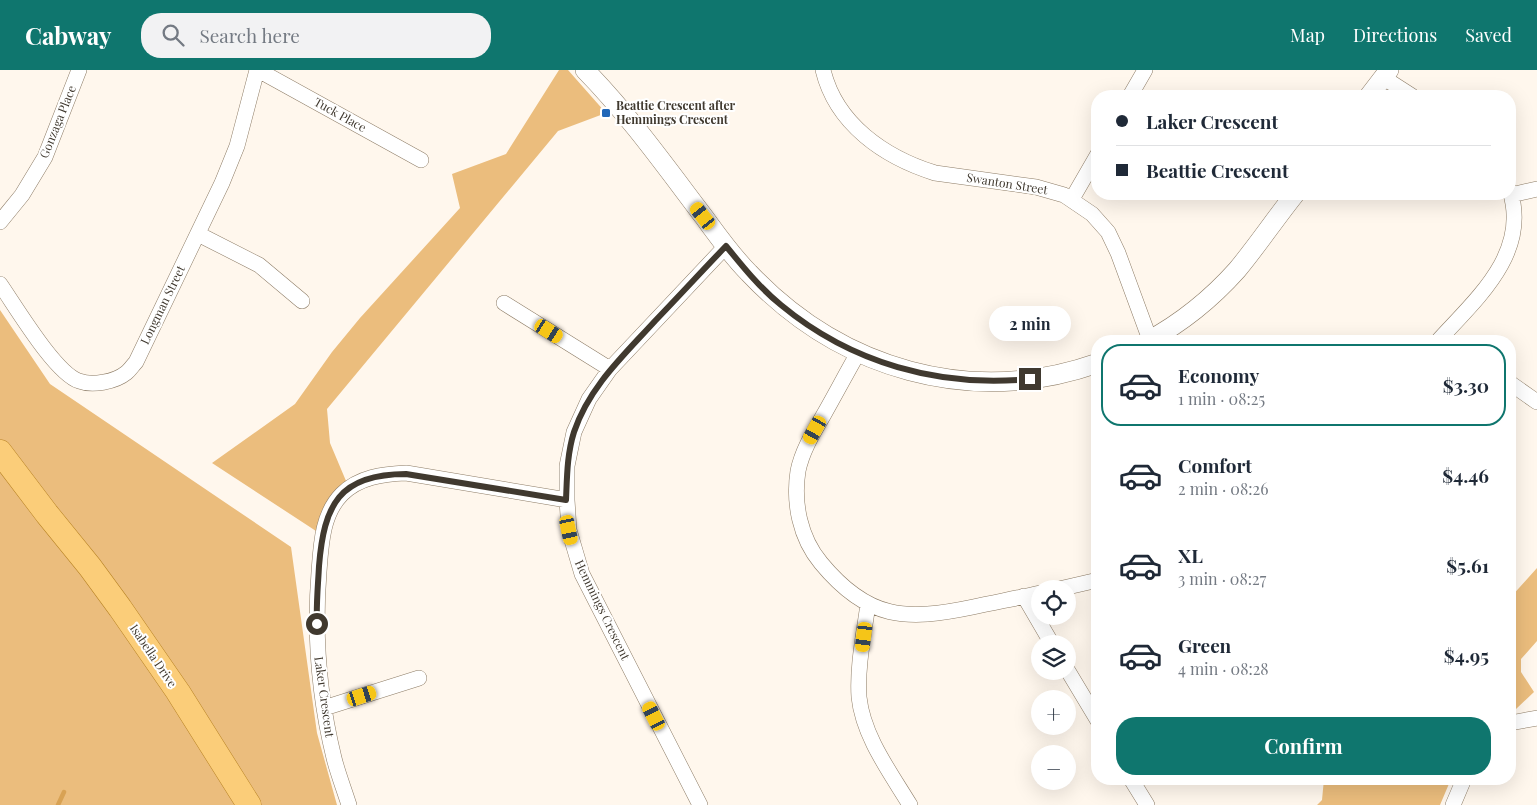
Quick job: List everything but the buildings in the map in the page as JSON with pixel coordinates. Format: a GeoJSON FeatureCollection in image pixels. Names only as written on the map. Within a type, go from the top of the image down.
{"type":"FeatureCollection","features":[{"type":"Feature","properties":{"kind":"main road","name":"Isabella Drive"},"geometry":{"type":"LineString","coordinates":[[0,452],[47,514],[90,566],[120,608],[183,699],[249,805]]}},
{"type":"Feature","properties":{"kind":"main road","name":"Isabella Drive"},"geometry":{"type":"LineString","coordinates":[[0,467],[47,514]]}},
{"type":"Feature","properties":{"kind":"street","name":"Gonzaga Place"},"geometry":{"type":"LineString","coordinates":[[0,222],[22,195],[46,157],[79,70]]}},
{"type":"Feature","properties":{"kind":"street","name":"Tuck Place"},"geometry":{"type":"LineString","coordinates":[[258,70],[421,160]]}},
{"type":"Feature","properties":{"kind":"street","name":"Longman Street"},"geometry":{"type":"LineString","coordinates":[[0,284],[58,367],[80,382],[100,383],[126,374],[136,362],[222,183],[237,146],[258,70]]}},
{"type":"Feature","properties":{"kind":"street"},"geometry":{"type":"LineString","coordinates":[[585,70],[632,124],[747,272],[780,304],[817,331],[858,353],[902,369],[930,376],[968,381],[1006,381],[1043,377],[1091,365]]}},
{"type":"Feature","properties":{"kind":"street","name":"Swanton Street"},"geometry":{"type":"LineString","coordinates":[[823,70],[826,83],[838,107],[856,129],[879,148],[892,155],[920,168],[935,172],[1036,187],[1064,195],[1092,214],[1108,232],[1118,253],[1147,335]]}},
{"type":"Feature","properties":{"kind":"street"},"geometry":{"type":"LineString","coordinates":[[1133,90],[1145,70]]}},
{"type":"Feature","properties":{"kind":"street"},"geometry":{"type":"LineString","coordinates":[[1374,90],[1386,74],[1405,90]]}},
{"type":"Feature","properties":{"kind":"street"},"geometry":{"type":"LineString","coordinates":[[1072,199],[1091,166]]}},
{"type":"Feature","properties":{"kind":"street"},"geometry":{"type":"LineString","coordinates":[[1516,192],[1537,189]]}},
{"type":"Feature","properties":{"kind":"street"},"geometry":{"type":"LineString","coordinates":[[1158,335],[1193,311],[1236,270],[1290,200]]}},
{"type":"Feature","properties":{"kind":"street"},"geometry":{"type":"LineString","coordinates":[[1448,335],[1502,266],[1511,243],[1514,219],[1512,200]]}},
{"type":"Feature","properties":{"kind":"street"},"geometry":{"type":"LineString","coordinates":[[198,234],[259,265],[302,301]]}},
{"type":"Feature","properties":{"kind":"street","name":"Hemmings Crescent"},"geometry":{"type":"LineString","coordinates":[[700,805],[582,574],[569,530],[566,500],[567,466],[574,432],[589,399],[610,369],[726,246]]}},
{"type":"Feature","properties":{"kind":"street"},"geometry":{"type":"LineString","coordinates":[[504,303],[610,369]]}},
{"type":"Feature","properties":{"kind":"street"},"geometry":{"type":"LineString","coordinates":[[858,353],[807,445],[798,470],[797,508],[804,534],[816,557],[834,578],[855,596],[868,604],[899,614],[944,613],[1031,595]]}},
{"type":"Feature","properties":{"kind":"street"},"geometry":{"type":"LineString","coordinates":[[1516,387],[1537,402]]}},
{"type":"Feature","properties":{"kind":"street","name":"Laker Crescent"},"geometry":{"type":"LineString","coordinates":[[350,805],[334,759],[324,708],[318,658],[316,616],[320,557],[325,523],[331,508],[342,494],[366,479],[386,474],[406,474],[566,500]]}},
{"type":"Feature","properties":{"kind":"street"},"geometry":{"type":"LineString","coordinates":[[1076,585],[1091,582]]}},
{"type":"Feature","properties":{"kind":"street"},"geometry":{"type":"LineString","coordinates":[[1024,596],[1047,635]]}},
{"type":"Feature","properties":{"kind":"street"},"geometry":{"type":"LineString","coordinates":[[868,604],[860,671],[859,697],[865,723],[876,748],[910,805]]}},
{"type":"Feature","properties":{"kind":"street"},"geometry":{"type":"LineString","coordinates":[[324,708],[419,678]]}},
{"type":"Feature","properties":{"kind":"street"},"geometry":{"type":"LineString","coordinates":[[1073,680],[1091,710]]}},
{"type":"Feature","properties":{"kind":"street"},"geometry":{"type":"LineString","coordinates":[[1516,722],[1537,718]]}},
{"type":"Feature","properties":{"kind":"street"},"geometry":{"type":"LineString","coordinates":[[1135,785],[1147,805]]}},
{"type":"Feature","properties":{"kind":"street"},"geometry":{"type":"LineString","coordinates":[[1453,805],[1461,785]]}},
{"type":"Feature","properties":{"kind":"shaded area"},"geometry":{"type":"Polygon","coordinates":[[[559,70],[568,70],[606,113],[558,131],[327,409],[330,443],[349,488],[316,531],[212,463],[295,404],[332,352],[360,318],[460,208],[452,174],[506,154],[559,70]]]}},
{"type":"Feature","properties":{"kind":"shaded area"},"geometry":{"type":"Polygon","coordinates":[[[0,310],[50,384],[291,547],[317,733],[337,805],[0,805],[0,310]]]}},
{"type":"Feature","properties":{"kind":"shaded area"},"geometry":{"type":"Polygon","coordinates":[[[1537,568],[1537,641],[1521,659],[1521,672],[1534,692],[1516,709],[1516,591],[1537,568]]]}},
{"type":"Feature","properties":{"kind":"shaded area"},"geometry":{"type":"Polygon","coordinates":[[[1323,785],[1448,785],[1440,805],[1317,805],[1322,800],[1323,785]]]}},
{"type":"Feature","properties":{"kind":"waterway"},"geometry":{"type":"LineString","coordinates":[[58,805],[64,792]]}},
{"type":"Feature","properties":{"kind":"place","name":"Beattie Crescent after Hemmings Crescent"},"geometry":{"type":"Point","coordinates":[606,113]}},
{"type":"Feature","properties":{"kind":"route"},"geometry":{"type":"LineString","coordinates":[[317,624],[316,607],[325,523],[331,508],[342,494],[366,479],[386,474],[406,474],[566,500],[567,466],[570,449],[574,432],[589,399],[610,369],[726,246],[747,272],[780,304],[817,331],[858,353],[893,366],[930,376],[968,381],[1030,379]]}}]}
